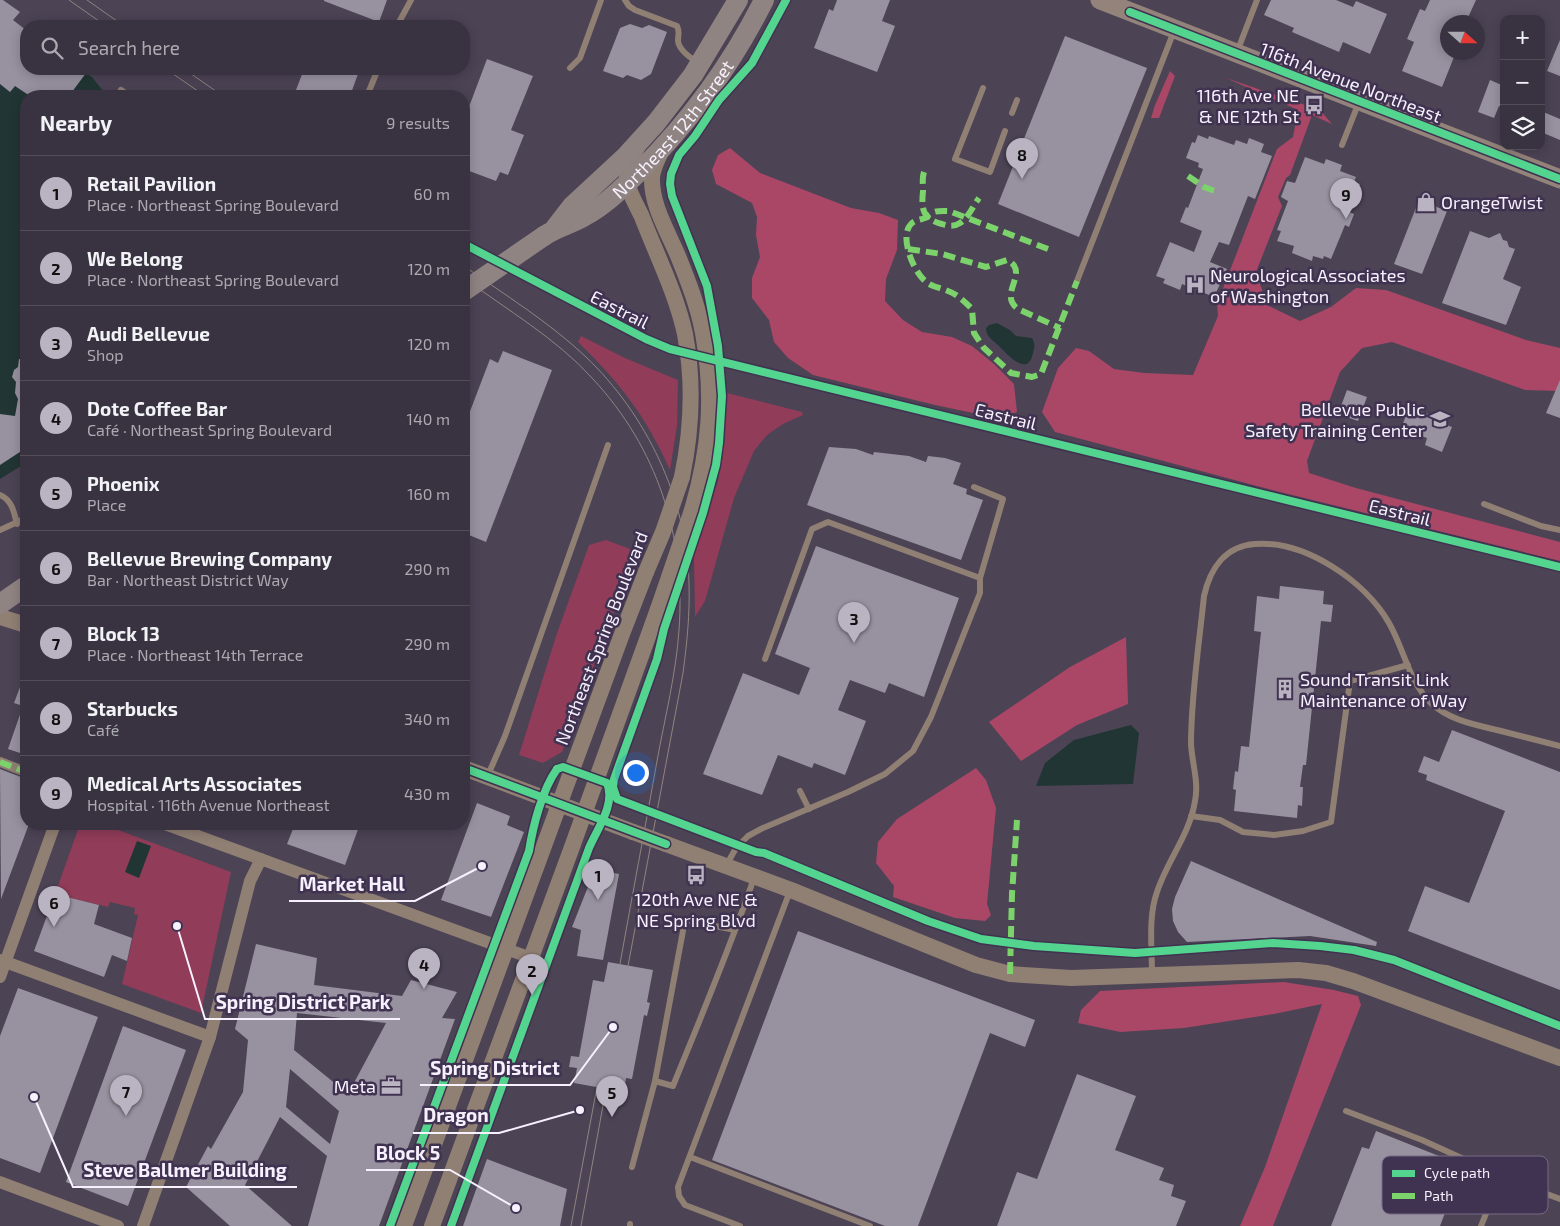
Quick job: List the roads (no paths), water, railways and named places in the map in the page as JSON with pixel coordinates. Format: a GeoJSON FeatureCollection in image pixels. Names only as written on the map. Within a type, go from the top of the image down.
{"type":"FeatureCollection","features":[{"type":"Feature","properties":{"kind":"main road","name":"Northeast 12th Street"},"geometry":{"type":"LineString","coordinates":[[549,233],[572,206],[640,142],[680,93],[700,64],[738,0]]}},
{"type":"Feature","properties":{"kind":"main road","name":"Northeast 12th Street"},"geometry":{"type":"LineString","coordinates":[[470,287],[549,233],[585,216],[627,183],[663,148],[716,81],[746,35],[764,0]]}},
{"type":"Feature","properties":{"kind":"main road","name":"116th Avenue Northeast"},"geometry":{"type":"LineString","coordinates":[[1100,0],[1560,179]]}},
{"type":"Feature","properties":{"kind":"main road"},"geometry":{"type":"LineString","coordinates":[[0,604],[20,590]]}},
{"type":"Feature","properties":{"kind":"street"},"geometry":{"type":"LineString","coordinates":[[627,183],[630,164],[640,142]]}},
{"type":"Feature","properties":{"kind":"street"},"geometry":{"type":"LineString","coordinates":[[432,1226],[658,609],[702,477],[707,446],[710,399],[706,354],[698,313],[684,271],[655,202],[652,178],[654,165],[663,148]]}},
{"type":"Feature","properties":{"kind":"street","name":"Northeast Spring Boulevard"},"geometry":{"type":"LineString","coordinates":[[404,1226],[624,626],[663,532],[682,477],[690,429],[691,394],[687,349],[678,307],[664,268],[627,183]]}},
{"type":"Feature","properties":{"kind":"street"},"geometry":{"type":"LineString","coordinates":[[0,618],[20,623]]}},
{"type":"Feature","properties":{"kind":"street"},"geometry":{"type":"LineString","coordinates":[[0,762],[20,770]]}},
{"type":"Feature","properties":{"kind":"street"},"geometry":{"type":"LineString","coordinates":[[470,770],[755,876],[976,965],[1010,974],[1071,978],[1298,970],[1326,973],[1353,981],[1560,1058]]}},
{"type":"Feature","properties":{"kind":"street"},"geometry":{"type":"LineString","coordinates":[[0,977],[3,961],[53,830]]}},
{"type":"Feature","properties":{"kind":"street"},"geometry":{"type":"LineString","coordinates":[[182,830],[531,958]]}},
{"type":"Feature","properties":{"kind":"street"},"geometry":{"type":"LineString","coordinates":[[143,1226],[210,1037],[250,882],[261,859]]}},
{"type":"Feature","properties":{"kind":"street"},"geometry":{"type":"LineString","coordinates":[[3,961],[210,1037]]}},
{"type":"Feature","properties":{"kind":"street"},"geometry":{"type":"LineString","coordinates":[[0,1182],[118,1226]]}},
{"type":"Feature","properties":{"kind":"lane"},"geometry":{"type":"LineString","coordinates":[[400,20],[411,0]]}},
{"type":"Feature","properties":{"kind":"lane"},"geometry":{"type":"LineString","coordinates":[[570,68],[580,58],[601,0]]}},
{"type":"Feature","properties":{"kind":"lane"},"geometry":{"type":"LineString","coordinates":[[626,0],[629,6],[635,10],[677,26],[680,32],[678,41],[680,48],[700,64]]}},
{"type":"Feature","properties":{"kind":"lane"},"geometry":{"type":"LineString","coordinates":[[1237,54],[1257,0]]}},
{"type":"Feature","properties":{"kind":"lane"},"geometry":{"type":"LineString","coordinates":[[1077,281],[1175,29]]}},
{"type":"Feature","properties":{"kind":"lane"},"geometry":{"type":"LineString","coordinates":[[369,90],[376,75]]}},
{"type":"Feature","properties":{"kind":"lane"},"geometry":{"type":"LineString","coordinates":[[983,88],[955,159],[990,172],[1005,131]]}},
{"type":"Feature","properties":{"kind":"lane"},"geometry":{"type":"LineString","coordinates":[[1012,114],[1016,100]]}},
{"type":"Feature","properties":{"kind":"lane"},"geometry":{"type":"LineString","coordinates":[[1342,145],[1360,101]]}},
{"type":"Feature","properties":{"kind":"lane"},"geometry":{"type":"LineString","coordinates":[[487,776],[505,736],[608,445]]}},
{"type":"Feature","properties":{"kind":"lane"},"geometry":{"type":"LineString","coordinates":[[726,865],[736,848],[748,836],[885,774],[913,751],[931,718],[980,593],[980,578],[1003,499],[974,486]]}},
{"type":"Feature","properties":{"kind":"lane"},"geometry":{"type":"LineString","coordinates":[[0,495],[6,497],[11,504],[17,524]]}},
{"type":"Feature","properties":{"kind":"lane"},"geometry":{"type":"LineString","coordinates":[[1484,504],[1541,526],[1560,530]]}},
{"type":"Feature","properties":{"kind":"lane"},"geometry":{"type":"LineString","coordinates":[[0,530],[20,522]]}},
{"type":"Feature","properties":{"kind":"lane"},"geometry":{"type":"LineString","coordinates":[[765,659],[812,529],[828,522],[980,578]]}},
{"type":"Feature","properties":{"kind":"lane"},"geometry":{"type":"LineString","coordinates":[[1152,975],[1152,922],[1156,893],[1191,816],[1196,798],[1191,746],[1204,596],[1211,572],[1215,566],[1237,548],[1248,544],[1264,543],[1301,552],[1339,570],[1355,582],[1374,602],[1389,623],[1416,684],[1431,703],[1451,717],[1560,746]]}},
{"type":"Feature","properties":{"kind":"lane"},"geometry":{"type":"LineString","coordinates":[[1191,816],[1220,820],[1243,832],[1274,835],[1303,832],[1331,822],[1350,681],[1408,665]]}},
{"type":"Feature","properties":{"kind":"lane"},"geometry":{"type":"LineString","coordinates":[[800,791],[809,808]]}},
{"type":"Feature","properties":{"kind":"lane"},"geometry":{"type":"LineString","coordinates":[[655,1081],[673,1086],[755,876]]}},
{"type":"Feature","properties":{"kind":"lane"},"geometry":{"type":"LineString","coordinates":[[740,1226],[685,1205],[679,1196],[678,1187],[791,890]]}},
{"type":"Feature","properties":{"kind":"lane"},"geometry":{"type":"LineString","coordinates":[[632,1166],[655,1081],[685,920],[734,930]]}},
{"type":"Feature","properties":{"kind":"lane"},"geometry":{"type":"LineString","coordinates":[[1346,1111],[1422,1140],[1457,1156]]}},
{"type":"Feature","properties":{"kind":"lane"},"geometry":{"type":"LineString","coordinates":[[690,1157],[870,1226]]}},
{"type":"Feature","properties":{"kind":"lane"},"geometry":{"type":"LineString","coordinates":[[1548,1195],[1560,1200]]}},
{"type":"Feature","properties":{"kind":"lane"},"geometry":{"type":"LineString","coordinates":[[1481,1226],[1486,1214]]}},
{"type":"Feature","properties":{"kind":"tram line"},"geometry":{"type":"LineString","coordinates":[[69,0],[97,20]]}},
{"type":"Feature","properties":{"kind":"tram line"},"geometry":{"type":"LineString","coordinates":[[87,0],[115,20]]}},
{"type":"Feature","properties":{"kind":"tram line"},"geometry":{"type":"LineString","coordinates":[[175,75],[196,90]]}},
{"type":"Feature","properties":{"kind":"tram line"},"geometry":{"type":"LineString","coordinates":[[193,75],[214,90]]}},
{"type":"Feature","properties":{"kind":"tram line"},"geometry":{"type":"LineString","coordinates":[[470,270],[557,332],[586,357],[608,380],[644,431],[659,460],[681,520],[689,583],[689,617],[683,673],[628,966]]}},
{"type":"Feature","properties":{"kind":"tram line"},"geometry":{"type":"LineString","coordinates":[[470,282],[547,337],[579,364],[593,379],[615,406],[634,434],[650,464],[663,495],[672,527],[678,561],[680,595],[678,646],[620,964]]}},
{"type":"Feature","properties":{"kind":"tram line"},"geometry":{"type":"LineString","coordinates":[[571,1226],[597,1087]]}},
{"type":"Feature","properties":{"kind":"tram line"},"geometry":{"type":"LineString","coordinates":[[581,1226],[606,1089]]}},
{"type":"Feature","properties":{"kind":"place","name":"116th Ave NE & NE 12th St"},"geometry":{"type":"Point","coordinates":[1314,105]}},
{"type":"Feature","properties":{"kind":"place","name":"Starbucks"},"geometry":{"type":"Point","coordinates":[1022,179]}},
{"type":"Feature","properties":{"kind":"place","name":"OrangeTwist"},"geometry":{"type":"Point","coordinates":[1426,202]}},
{"type":"Feature","properties":{"kind":"place","name":"Medical Arts Associates"},"geometry":{"type":"Point","coordinates":[1346,219]}},
{"type":"Feature","properties":{"kind":"place","name":"Neurological Associates of Washington"},"geometry":{"type":"Point","coordinates":[1195,285]}},
{"type":"Feature","properties":{"kind":"place","name":"Bellevue Public Safety Training Center"},"geometry":{"type":"Point","coordinates":[1440,419]}},
{"type":"Feature","properties":{"kind":"place","name":"Audi Bellevue"},"geometry":{"type":"Point","coordinates":[854,643]}},
{"type":"Feature","properties":{"kind":"place","name":"Sound Transit Link Maintenance of Way"},"geometry":{"type":"Point","coordinates":[1285,689]}},
{"type":"Feature","properties":{"kind":"place","name":"Market Hall"},"geometry":{"type":"Point","coordinates":[482,866]}},
{"type":"Feature","properties":{"kind":"place","name":"120th Ave NE & NE Spring Blvd"},"geometry":{"type":"Point","coordinates":[696,875]}},
{"type":"Feature","properties":{"kind":"place","name":"Retail Pavilion"},"geometry":{"type":"Point","coordinates":[598,900]}},
{"type":"Feature","properties":{"kind":"place","name":"Spring District Park"},"geometry":{"type":"Point","coordinates":[177,926]}},
{"type":"Feature","properties":{"kind":"place","name":"Bellevue Brewing Company"},"geometry":{"type":"Point","coordinates":[54,927]}},
{"type":"Feature","properties":{"kind":"place","name":"Dote Coffee Bar"},"geometry":{"type":"Point","coordinates":[424,989]}},
{"type":"Feature","properties":{"kind":"place","name":"We Belong"},"geometry":{"type":"Point","coordinates":[532,995]}},
{"type":"Feature","properties":{"kind":"place","name":"Spring District"},"geometry":{"type":"Point","coordinates":[613,1027]}},
{"type":"Feature","properties":{"kind":"place","name":"Meta"},"geometry":{"type":"Point","coordinates":[391,1086]}},
{"type":"Feature","properties":{"kind":"place","name":"Steve Ballmer Building"},"geometry":{"type":"Point","coordinates":[34,1097]}},
{"type":"Feature","properties":{"kind":"place","name":"Dragon"},"geometry":{"type":"Point","coordinates":[580,1110]}},
{"type":"Feature","properties":{"kind":"place","name":"Block 13"},"geometry":{"type":"Point","coordinates":[126,1116]}},
{"type":"Feature","properties":{"kind":"place","name":"Phoenix"},"geometry":{"type":"Point","coordinates":[612,1117]}},
{"type":"Feature","properties":{"kind":"place","name":"Block 5"},"geometry":{"type":"Point","coordinates":[516,1208]}}]}
